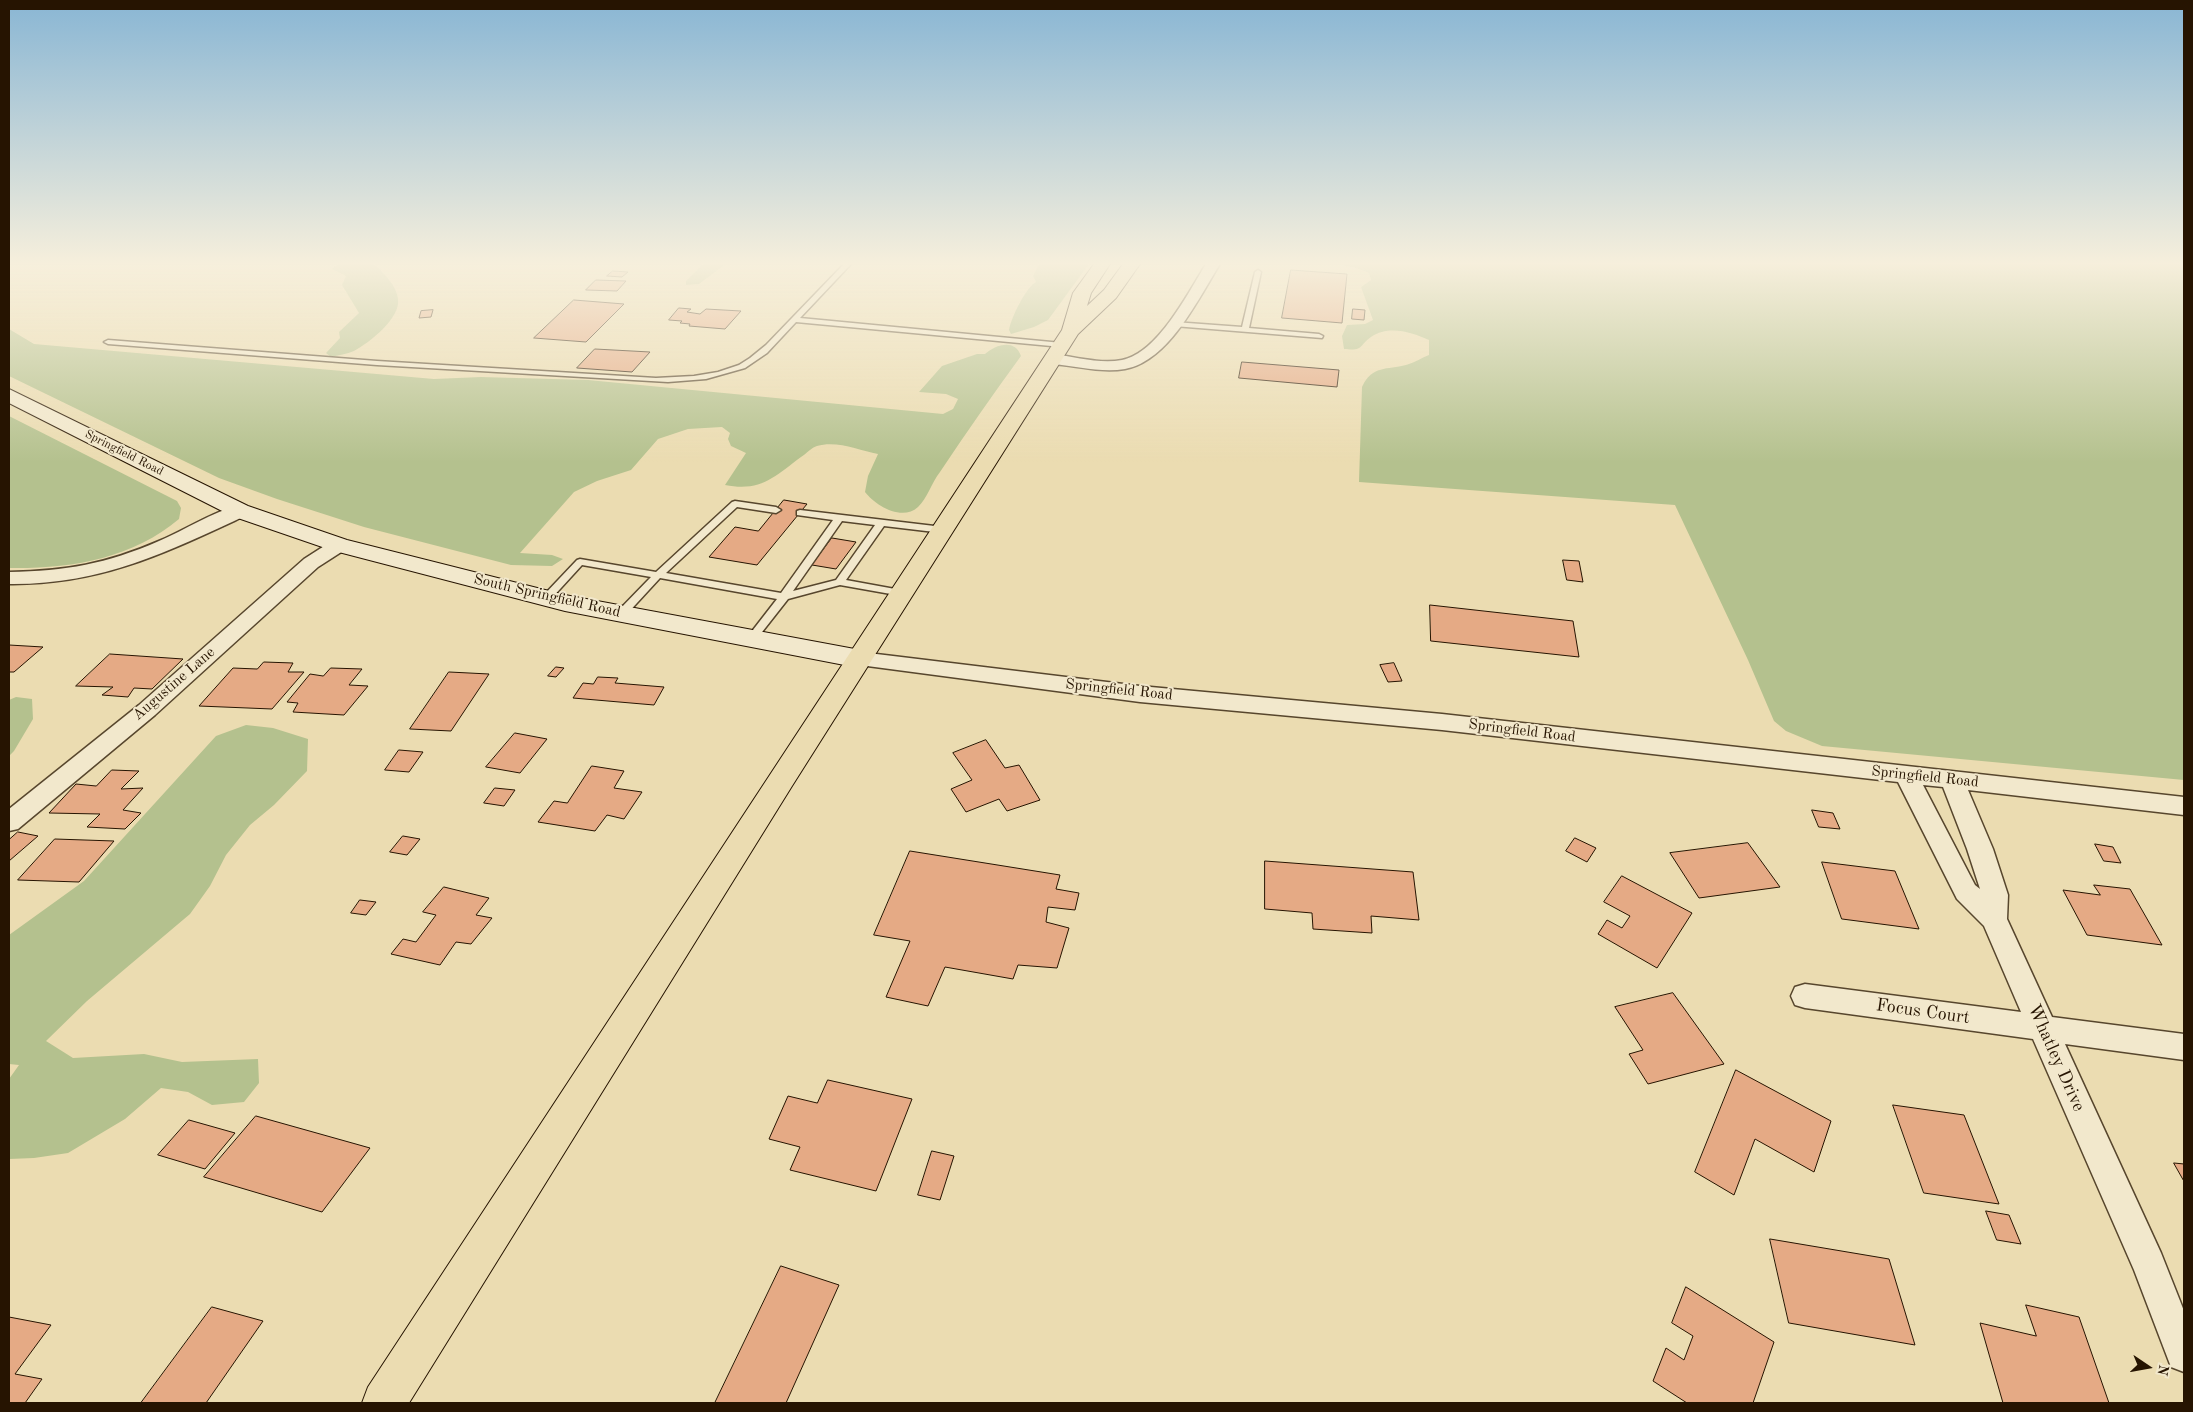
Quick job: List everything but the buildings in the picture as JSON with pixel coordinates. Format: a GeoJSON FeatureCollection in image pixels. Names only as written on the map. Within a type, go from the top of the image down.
{"type":"FeatureCollection","features":[{"type":"Feature","properties":{"kind":"main road"},"geometry":{"type":"LineString","coordinates":[[1062,345],[1068,330]]}},
{"type":"Feature","properties":{"kind":"main road"},"geometry":{"type":"LineString","coordinates":[[384,1403],[860,658],[1062,345],[1076,330]]}},
{"type":"Feature","properties":{"kind":"main road","name":"Springfield Road"},"geometry":{"type":"LineString","coordinates":[[9,395],[240,511]]}},
{"type":"Feature","properties":{"kind":"main road","name":"South Springfield Road"},"geometry":{"type":"LineString","coordinates":[[240,511],[339,545],[546,598],[751,639],[860,658]]}},
{"type":"Feature","properties":{"kind":"street"},"geometry":{"type":"LineString","coordinates":[[1062,345],[1126,364],[1150,354],[1169,330]]}},
{"type":"Feature","properties":{"kind":"street"},"geometry":{"type":"LineString","coordinates":[[9,578],[41,578],[82,573],[118,563],[240,511]]}},
{"type":"Feature","properties":{"kind":"street","name":"Augustine Lane"},"geometry":{"type":"LineString","coordinates":[[9,822],[147,710],[311,563],[339,545]]}},
{"type":"Feature","properties":{"kind":"street","name":"Springfield Road"},"geometry":{"type":"LineString","coordinates":[[860,658],[1140,694],[1433,721],[2184,806]]}},
{"type":"Feature","properties":{"kind":"street","name":"Whatley Drive"},"geometry":{"type":"LineString","coordinates":[[1906,775],[1966,892],[1994,919],[2149,1265],[2184,1354]]}},
{"type":"Feature","properties":{"kind":"street"},"geometry":{"type":"LineString","coordinates":[[1952,780],[1980,849],[1995,895],[1994,919]]}},
{"type":"Feature","properties":{"kind":"street","name":"Focus Court"},"geometry":{"type":"LineString","coordinates":[[1805,996],[2184,1047]]}},
{"type":"Feature","properties":{"kind":"lane"},"geometry":{"type":"LineString","coordinates":[[108,342],[378,363],[656,380],[686,380],[713,376],[738,368],[754,360],[784,330]]}},
{"type":"Feature","properties":{"kind":"lane"},"geometry":{"type":"LineString","coordinates":[[900,330],[1062,345]]}},
{"type":"Feature","properties":{"kind":"lane"},"geometry":{"type":"LineString","coordinates":[[1245,330],[1319,336]]}},
{"type":"Feature","properties":{"kind":"lane"},"geometry":{"type":"LineString","coordinates":[[621,614],[658,575],[735,504],[776,510]]}},
{"type":"Feature","properties":{"kind":"lane"},"geometry":{"type":"LineString","coordinates":[[800,513],[943,530]]}},
{"type":"Feature","properties":{"kind":"lane"},"geometry":{"type":"LineString","coordinates":[[751,639],[819,551],[839,518]]}},
{"type":"Feature","properties":{"kind":"lane"},"geometry":{"type":"LineString","coordinates":[[840,582],[881,523]]}},
{"type":"Feature","properties":{"kind":"lane"},"geometry":{"type":"LineString","coordinates":[[846,555],[858,557]]}},
{"type":"Feature","properties":{"kind":"lane"},"geometry":{"type":"LineString","coordinates":[[546,598],[580,562],[784,597],[840,582],[902,593]]}},
{"type":"Feature","properties":{"kind":"green space"},"geometry":{"type":"Polygon","coordinates":[[[10,330],[34,344],[434,379],[481,377],[588,380],[943,414],[953,409],[958,399],[946,394],[919,392],[942,366],[977,354],[985,354],[994,348],[1004,345],[1014,347],[1021,356],[937,476],[924,500],[912,511],[904,513],[889,510],[875,502],[865,492],[868,476],[878,454],[848,446],[824,444],[813,448],[783,471],[766,481],[737,487],[725,485],[746,453],[731,446],[728,439],[730,433],[722,427],[688,429],[658,439],[631,470],[597,481],[574,492],[520,553],[552,555],[563,559],[552,566],[511,565],[364,527],[277,499],[219,478],[9,376],[10,330]]]}},
{"type":"Feature","properties":{"kind":"green space"},"geometry":{"type":"Polygon","coordinates":[[[341,330],[382,330],[354,351],[331,357],[326,353],[340,338],[339,332],[341,330]]]}},
{"type":"Feature","properties":{"kind":"green space"},"geometry":{"type":"Polygon","coordinates":[[[1009,330],[1024,330],[1011,334],[1009,330]]]}},
{"type":"Feature","properties":{"kind":"green space"},"geometry":{"type":"Polygon","coordinates":[[[1345,330],[2184,330],[2184,780],[1822,746],[1786,731],[1774,721],[1748,660],[1675,505],[1359,482],[1362,387],[1370,375],[1375,372],[1409,364],[1429,355],[1429,340],[1407,332],[1385,331],[1371,337],[1358,348],[1344,349],[1342,336],[1345,330]]]}},
{"type":"Feature","properties":{"kind":"green space"},"geometry":{"type":"Polygon","coordinates":[[[9,416],[177,501],[181,508],[179,519],[161,533],[141,544],[99,559],[54,566],[9,568],[9,416]]]}},
{"type":"Feature","properties":{"kind":"green space"},"geometry":{"type":"Polygon","coordinates":[[[16,697],[32,699],[33,719],[9,756],[9,700],[16,697]]]}},
{"type":"Feature","properties":{"kind":"green space"},"geometry":{"type":"Polygon","coordinates":[[[246,725],[273,728],[308,739],[307,771],[274,805],[250,825],[226,855],[210,886],[190,914],[87,1001],[46,1041],[73,1058],[144,1054],[182,1062],[258,1059],[259,1083],[244,1102],[212,1105],[188,1092],[161,1088],[125,1119],[68,1153],[34,1158],[9,1159],[9,1079],[19,1065],[9,1064],[9,935],[84,881],[216,736],[246,725]]]}}]}
